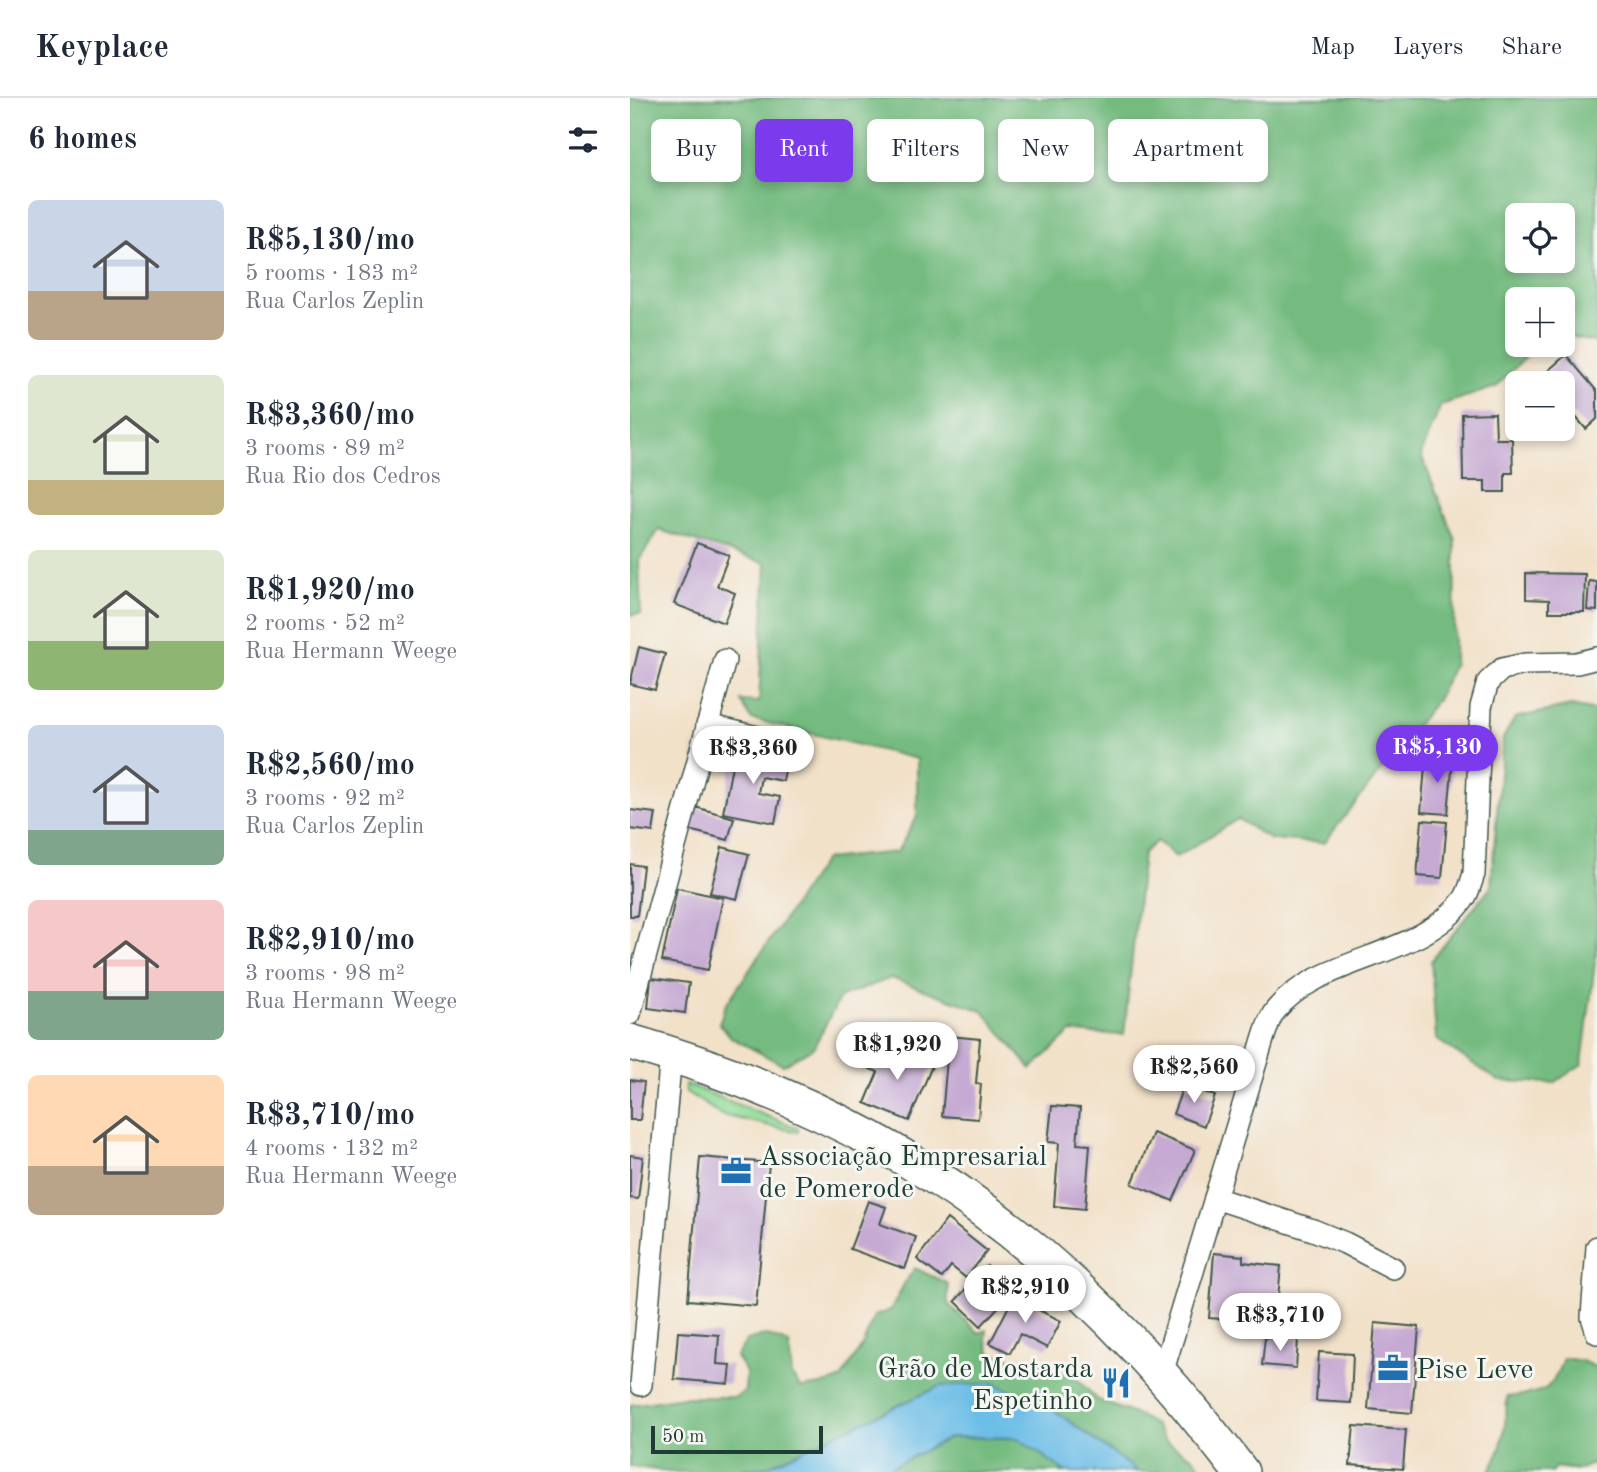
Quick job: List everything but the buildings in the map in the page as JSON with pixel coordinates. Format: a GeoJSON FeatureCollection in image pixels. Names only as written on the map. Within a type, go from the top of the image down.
{"type":"FeatureCollection","features":[{"type":"Feature","properties":{"kind":"main road"},"geometry":{"type":"LineString","coordinates":[[630,1042],[711,1066],[806,1106],[878,1143],[982,1209],[1081,1294],[1161,1377],[1241,1472]]}},
{"type":"Feature","properties":{"kind":"street"},"geometry":{"type":"LineString","coordinates":[[1161,1377],[1272,1014],[1287,997],[1309,983],[1411,939],[1445,919],[1465,898],[1474,874],[1481,707],[1488,682],[1502,669],[1525,664],[1577,663],[1597,659]]}},
{"type":"Feature","properties":{"kind":"street"},"geometry":{"type":"LineString","coordinates":[[630,1014],[725,660]]}},
{"type":"Feature","properties":{"kind":"street"},"geometry":{"type":"LineString","coordinates":[[707,725],[790,745]]}},
{"type":"Feature","properties":{"kind":"street"},"geometry":{"type":"LineString","coordinates":[[641,1385],[671,1054]]}},
{"type":"Feature","properties":{"kind":"street"},"geometry":{"type":"LineString","coordinates":[[1215,1198],[1346,1243],[1392,1268]]}},
{"type":"Feature","properties":{"kind":"street"},"geometry":{"type":"LineString","coordinates":[[1597,1247],[1592,1317],[1597,1333]]}},
{"type":"Feature","properties":{"kind":"green space"},"geometry":{"type":"Polygon","coordinates":[[[630,98],[1597,98],[1597,343],[1575,338],[1575,287],[1505,287],[1505,357],[1525,357],[1512,371],[1505,371],[1505,378],[1496,387],[1441,405],[1421,455],[1455,539],[1454,664],[1438,698],[1324,843],[1269,839],[1238,819],[1176,857],[1157,841],[1143,853],[1124,1035],[1071,1032],[1031,1069],[983,1011],[891,978],[840,997],[814,1047],[783,1065],[732,1038],[719,1024],[725,1006],[825,859],[897,852],[917,817],[917,759],[751,719],[741,701],[759,702],[766,563],[659,530],[639,560],[641,614],[630,615],[630,98]]]}},
{"type":"Feature","properties":{"kind":"green space"},"geometry":{"type":"Polygon","coordinates":[[[1571,706],[1597,711],[1597,948],[1582,1064],[1554,1083],[1499,1081],[1436,1039],[1431,961],[1491,886],[1503,738],[1515,718],[1571,706]]]}},
{"type":"Feature","properties":{"kind":"green space"},"geometry":{"type":"Polygon","coordinates":[[[685,1084],[798,1128],[798,1132],[722,1115],[686,1092],[685,1084]]]}},
{"type":"Feature","properties":{"kind":"green space"},"geometry":{"type":"Polygon","coordinates":[[[915,1268],[948,1284],[948,1304],[979,1333],[987,1330],[986,1338],[991,1355],[1040,1363],[1078,1380],[1098,1400],[1155,1425],[1165,1441],[1194,1458],[1205,1472],[1138,1472],[1050,1407],[940,1386],[768,1466],[720,1472],[669,1472],[630,1466],[630,1405],[683,1397],[736,1397],[745,1391],[746,1372],[736,1357],[747,1340],[766,1335],[789,1344],[792,1376],[801,1388],[841,1379],[863,1344],[874,1316],[891,1310],[915,1268]]]}},
{"type":"Feature","properties":{"kind":"green space"},"geometry":{"type":"Polygon","coordinates":[[[1563,1358],[1582,1361],[1597,1368],[1597,1462],[1578,1470],[1555,1467],[1551,1472],[1489,1472],[1501,1445],[1507,1397],[1544,1390],[1554,1379],[1563,1358]]]}},
{"type":"Feature","properties":{"kind":"green space"},"geometry":{"type":"Polygon","coordinates":[[[951,1437],[1018,1438],[1066,1472],[882,1472],[951,1437]]]}},
{"type":"Feature","properties":{"kind":"water"},"geometry":{"type":"Polygon","coordinates":[[[993,1383],[1050,1407],[1138,1472],[1066,1472],[1018,1438],[951,1437],[882,1472],[720,1472],[768,1466],[940,1386],[993,1383]]]}},
{"type":"Feature","properties":{"kind":"place","name":"Associação Empresarial de Pomerode"},"geometry":{"type":"Point","coordinates":[736,1171]}},
{"type":"Feature","properties":{"kind":"place","name":"Pise Leve"},"geometry":{"type":"Point","coordinates":[1393,1368]}},
{"type":"Feature","properties":{"kind":"place","name":"Grão de Mostarda Espetinho"},"geometry":{"type":"Point","coordinates":[1116,1383]}}]}
